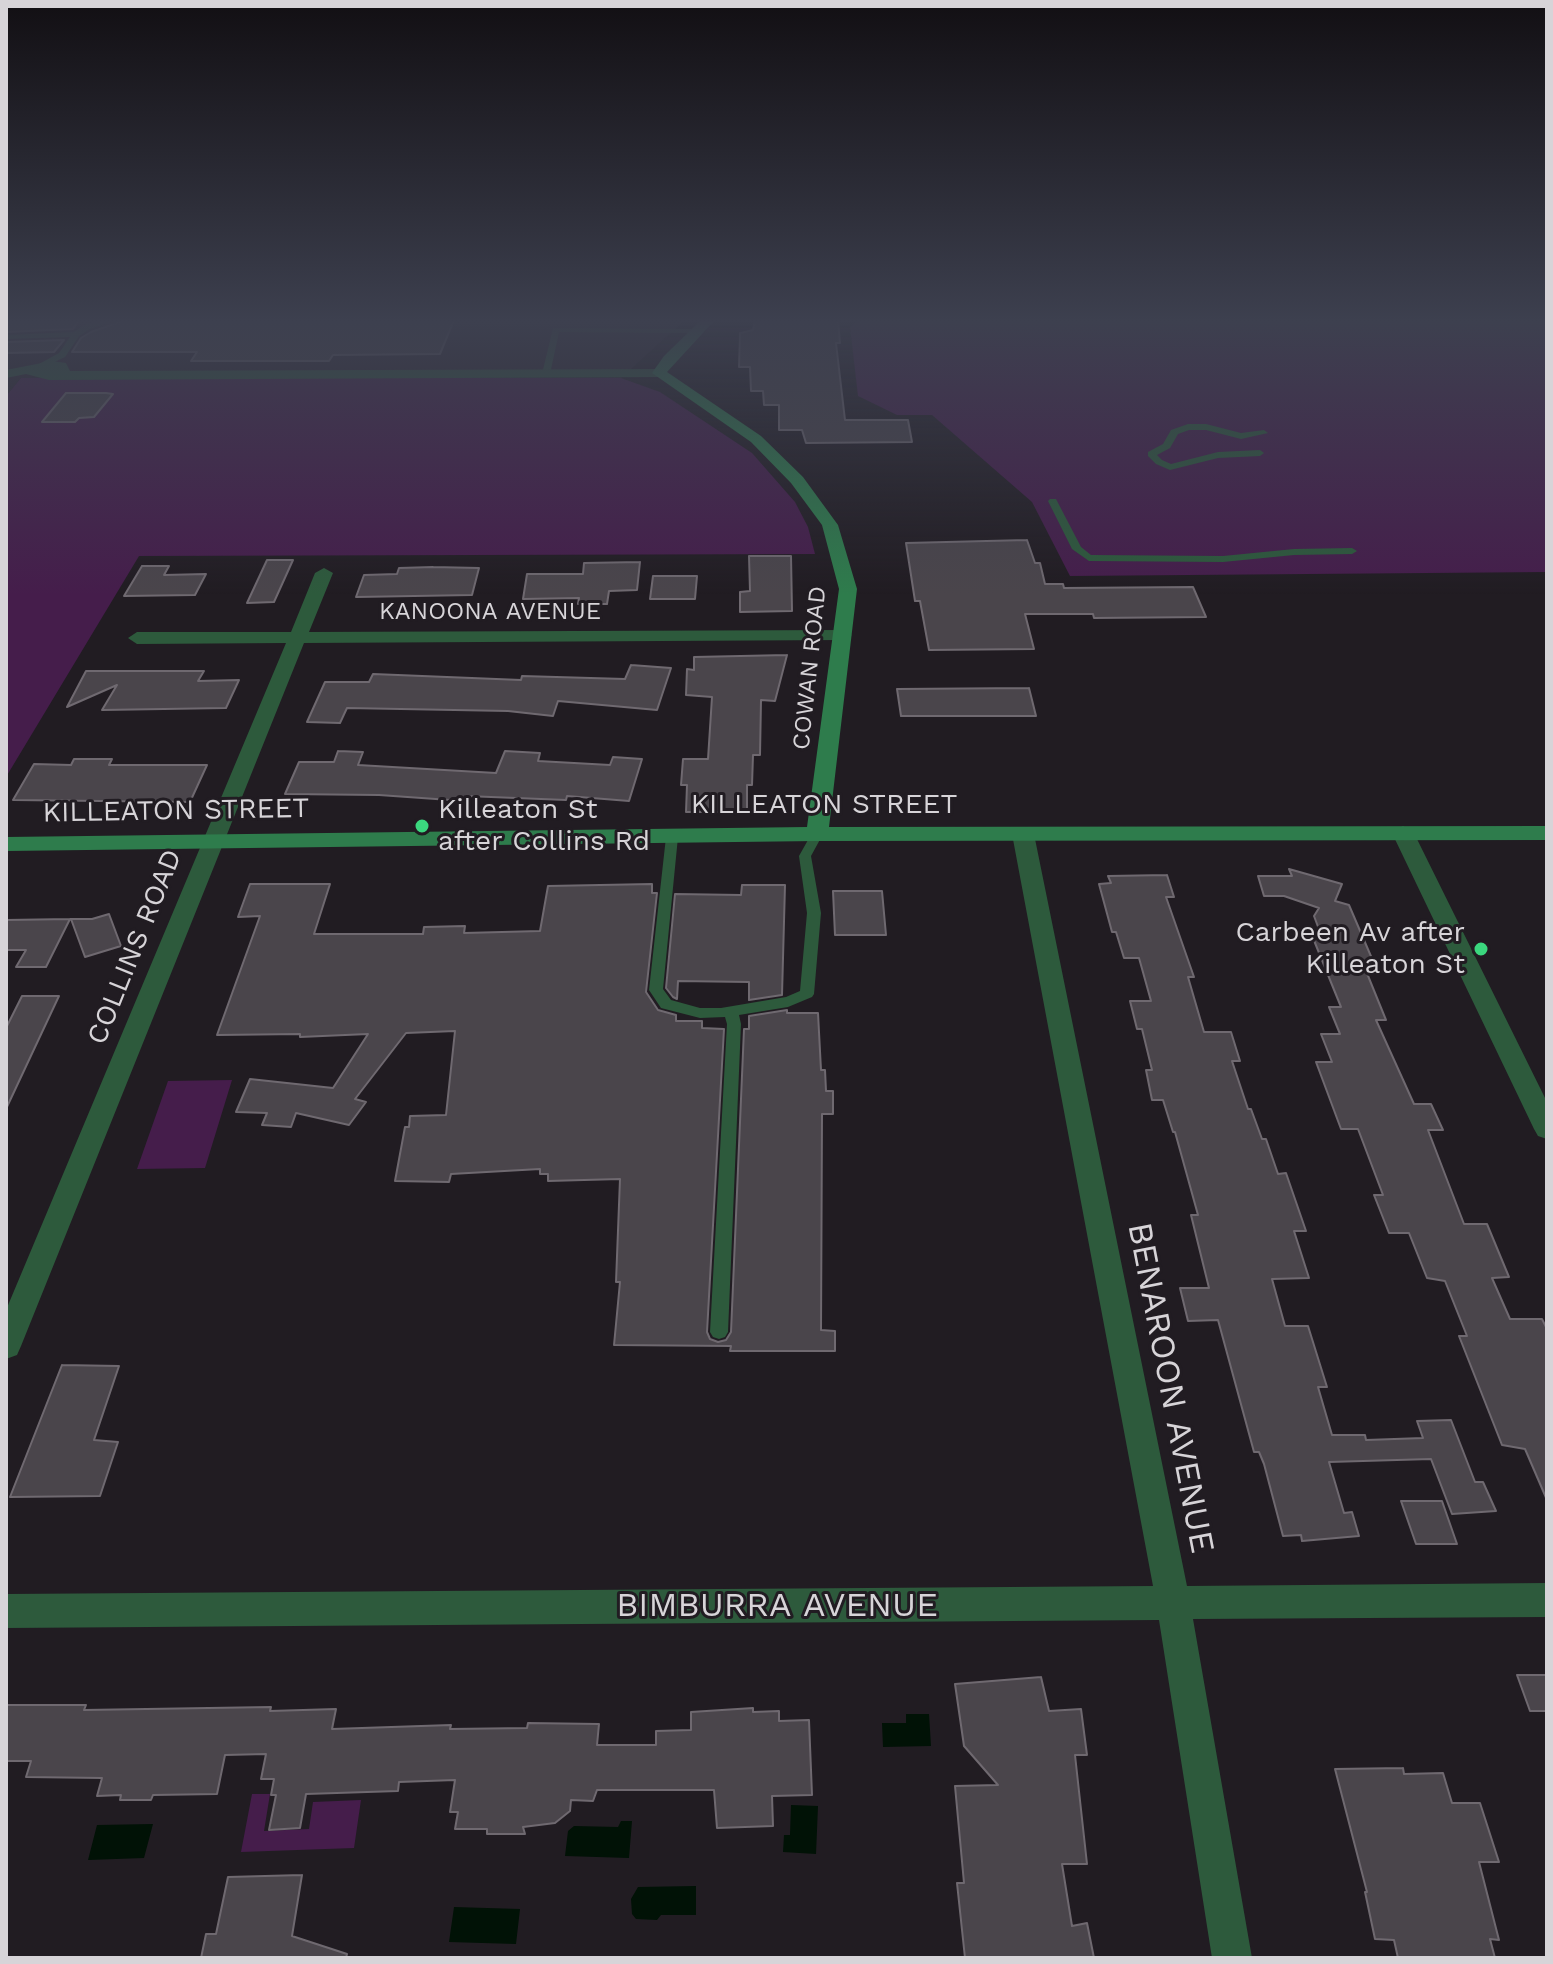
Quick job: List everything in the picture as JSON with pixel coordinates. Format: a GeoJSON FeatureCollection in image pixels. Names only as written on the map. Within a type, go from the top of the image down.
{"type":"FeatureCollection","features":[{"type":"Feature","properties":{"kind":"main road","name":"COWAN ROAD"},"geometry":{"type":"LineString","coordinates":[[716,412],[756,439],[797,480],[830,525],[848,589],[817,834]]}},
{"type":"Feature","properties":{"kind":"main road"},"geometry":{"type":"LineString","coordinates":[[822,796],[838,814],[873,834]]}},
{"type":"Feature","properties":{"kind":"main road","name":"KILLEATON STREET"},"geometry":{"type":"LineString","coordinates":[[6,844],[817,834],[1547,833]]}},
{"type":"Feature","properties":{"kind":"street","name":"COLLINS ROAD"},"geometry":{"type":"LineString","coordinates":[[6,1346],[324,573]]}},
{"type":"Feature","properties":{"kind":"street","name":"KANOONA AVENUE"},"geometry":{"type":"LineString","coordinates":[[137,638],[843,635]]}},
{"type":"Feature","properties":{"kind":"street"},"geometry":{"type":"LineString","coordinates":[[1403,833],[1547,1129]]}},
{"type":"Feature","properties":{"kind":"street","name":"BENAROON AVENUE"},"geometry":{"type":"LineString","coordinates":[[1023,834],[1173,1603],[1232,1958]]}},
{"type":"Feature","properties":{"kind":"street","name":"BIMBURRA AVENUE"},"geometry":{"type":"LineString","coordinates":[[6,1611],[1547,1600]]}},
{"type":"Feature","properties":{"kind":"lane"},"geometry":{"type":"LineString","coordinates":[[1260,453],[1218,455],[1170,467],[1151,454],[1167,446],[1174,432],[1188,427],[1206,427],[1241,436],[1264,433]]}},
{"type":"Feature","properties":{"kind":"lane"},"geometry":{"type":"LineString","coordinates":[[1053,501],[1077,549],[1089,558],[1223,559],[1294,552],[1352,551]]}},
{"type":"Feature","properties":{"kind":"lane"},"geometry":{"type":"LineString","coordinates":[[672,837],[656,990],[666,1004],[700,1013],[731,1012],[788,1002],[807,994],[814,913],[805,856],[817,834]]}},
{"type":"Feature","properties":{"kind":"lane"},"geometry":{"type":"LineString","coordinates":[[719,1332],[734,1024],[731,1012]]}},
{"type":"Feature","properties":{"kind":"shaded area"},"geometry":{"type":"Polygon","coordinates":[[[6,412],[690,412],[752,453],[795,502],[808,527],[815,554],[139,556],[6,777],[6,412]]]}},
{"type":"Feature","properties":{"kind":"shaded area"},"geometry":{"type":"Polygon","coordinates":[[[890,412],[1547,412],[1547,572],[1070,576],[1032,502],[932,415],[897,415],[890,412]]]}},
{"type":"Feature","properties":{"kind":"shaded area"},"geometry":{"type":"Polygon","coordinates":[[[232,1080],[205,1168],[137,1169],[168,1081],[232,1080]]]}},
{"type":"Feature","properties":{"kind":"shaded area"},"geometry":{"type":"Polygon","coordinates":[[[906,1714],[929,1714],[931,1746],[883,1747],[882,1723],[906,1723],[906,1714]]]}},
{"type":"Feature","properties":{"kind":"shaded area"},"geometry":{"type":"Polygon","coordinates":[[[252,1794],[270,1794],[264,1831],[309,1829],[313,1802],[361,1800],[354,1848],[241,1852],[252,1794]]]}},
{"type":"Feature","properties":{"kind":"shaded area"},"geometry":{"type":"Polygon","coordinates":[[[791,1805],[818,1806],[816,1854],[783,1852],[784,1835],[790,1835],[791,1805]]]}},
{"type":"Feature","properties":{"kind":"shaded area"},"geometry":{"type":"Polygon","coordinates":[[[621,1821],[632,1821],[629,1858],[565,1856],[568,1831],[574,1826],[618,1827],[621,1821]]]}},
{"type":"Feature","properties":{"kind":"shaded area"},"geometry":{"type":"Polygon","coordinates":[[[153,1824],[144,1858],[88,1860],[97,1825],[153,1824]]]}},
{"type":"Feature","properties":{"kind":"shaded area"},"geometry":{"type":"Polygon","coordinates":[[[696,1886],[696,1915],[661,1915],[657,1920],[636,1919],[632,1914],[631,1899],[638,1887],[696,1886]]]}},
{"type":"Feature","properties":{"kind":"shaded area"},"geometry":{"type":"Polygon","coordinates":[[[454,1907],[520,1909],[516,1944],[449,1942],[454,1907]]]}},
{"type":"Feature","properties":{"kind":"building"},"geometry":{"type":"Polygon","coordinates":[[[51,412],[98,412],[94,417],[79,418],[75,422],[42,422],[51,412]]]}},
{"type":"Feature","properties":{"kind":"building"},"geometry":{"type":"Polygon","coordinates":[[[779,412],[844,412],[845,420],[908,420],[912,442],[806,443],[802,430],[779,430],[779,412]]]}},
{"type":"Feature","properties":{"kind":"building"},"geometry":{"type":"Polygon","coordinates":[[[1027,540],[1035,563],[1040,563],[1045,584],[1063,584],[1064,588],[1193,587],[1206,617],[1094,618],[1093,614],[1025,614],[1034,649],[929,650],[920,601],[915,601],[906,543],[1027,540]]]}},
{"type":"Feature","properties":{"kind":"building"},"geometry":{"type":"Polygon","coordinates":[[[749,556],[791,556],[792,611],[740,612],[740,592],[750,591],[749,556]]]}},
{"type":"Feature","properties":{"kind":"building"},"geometry":{"type":"Polygon","coordinates":[[[267,560],[293,560],[274,602],[247,603],[267,560]]]}},
{"type":"Feature","properties":{"kind":"building"},"geometry":{"type":"Polygon","coordinates":[[[640,562],[637,590],[609,591],[607,604],[578,604],[579,598],[523,599],[527,574],[583,574],[584,563],[640,562]]]}},
{"type":"Feature","properties":{"kind":"building"},"geometry":{"type":"Polygon","coordinates":[[[142,566],[169,566],[164,575],[206,574],[195,595],[124,596],[142,566]]]}},
{"type":"Feature","properties":{"kind":"building"},"geometry":{"type":"Polygon","coordinates":[[[399,568],[479,568],[472,595],[356,597],[364,575],[397,574],[399,568]]]}},
{"type":"Feature","properties":{"kind":"building"},"geometry":{"type":"Polygon","coordinates":[[[653,576],[697,576],[695,599],[650,599],[653,576]]]}},
{"type":"Feature","properties":{"kind":"building"},"geometry":{"type":"Polygon","coordinates":[[[787,655],[775,701],[761,700],[760,755],[753,755],[752,785],[747,785],[747,812],[686,812],[687,785],[681,785],[683,759],[708,759],[712,697],[686,695],[687,669],[694,670],[694,657],[787,655]]]}},
{"type":"Feature","properties":{"kind":"building"},"geometry":{"type":"Polygon","coordinates":[[[631,665],[671,668],[657,710],[558,701],[553,716],[508,711],[347,708],[340,723],[307,722],[325,682],[369,682],[373,674],[521,680],[522,676],[625,679],[631,665]]]}},
{"type":"Feature","properties":{"kind":"building"},"geometry":{"type":"Polygon","coordinates":[[[86,671],[204,671],[198,681],[239,680],[226,708],[102,710],[117,685],[67,707],[86,671]]]}},
{"type":"Feature","properties":{"kind":"building"},"geometry":{"type":"Polygon","coordinates":[[[1029,688],[1036,716],[901,716],[897,689],[1029,688]]]}},
{"type":"Feature","properties":{"kind":"building"},"geometry":{"type":"Polygon","coordinates":[[[338,751],[363,752],[358,765],[496,773],[505,751],[540,753],[538,761],[610,765],[613,757],[642,759],[629,801],[567,796],[566,800],[466,796],[464,801],[379,795],[285,794],[299,762],[334,762],[338,751]]]}},
{"type":"Feature","properties":{"kind":"building"},"geometry":{"type":"Polygon","coordinates":[[[74,759],[112,759],[109,765],[207,765],[190,802],[13,800],[34,764],[71,765],[74,759]]]}},
{"type":"Feature","properties":{"kind":"building"},"geometry":{"type":"Polygon","coordinates":[[[1289,869],[1342,884],[1335,901],[1349,905],[1373,961],[1362,961],[1386,1020],[1376,1020],[1414,1104],[1431,1104],[1443,1130],[1428,1130],[1464,1224],[1487,1224],[1509,1277],[1492,1278],[1510,1319],[1542,1319],[1547,1329],[1547,1500],[1525,1449],[1502,1445],[1459,1336],[1467,1336],[1445,1281],[1427,1278],[1409,1233],[1389,1233],[1374,1195],[1383,1195],[1358,1129],[1341,1129],[1316,1062],[1332,1062],[1321,1034],[1340,1034],[1329,1007],[1341,1007],[1313,938],[1320,932],[1314,916],[1319,908],[1284,896],[1264,896],[1258,876],[1292,876],[1289,869]]]}},
{"type":"Feature","properties":{"kind":"building"},"geometry":{"type":"Polygon","coordinates":[[[1167,875],[1174,897],[1166,897],[1194,977],[1188,977],[1204,1032],[1231,1032],[1240,1061],[1232,1061],[1248,1109],[1251,1109],[1262,1139],[1266,1139],[1278,1174],[1286,1173],[1306,1231],[1294,1231],[1309,1278],[1272,1279],[1285,1326],[1308,1326],[1327,1387],[1318,1387],[1332,1435],[1365,1435],[1366,1440],[1423,1438],[1417,1421],[1451,1420],[1475,1482],[1483,1482],[1496,1511],[1452,1514],[1431,1459],[1329,1462],[1344,1513],[1352,1512],[1359,1536],[1302,1541],[1301,1535],[1283,1536],[1264,1464],[1259,1452],[1254,1452],[1218,1320],[1188,1321],[1180,1288],[1209,1288],[1191,1215],[1198,1215],[1163,1100],[1152,1100],[1146,1070],[1152,1070],[1142,1029],[1137,1029],[1130,1001],[1151,1001],[1139,958],[1124,958],[1116,932],[1112,932],[1099,884],[1111,883],[1108,876],[1167,875]]]}},
{"type":"Feature","properties":{"kind":"building"},"geometry":{"type":"Polygon","coordinates":[[[250,884],[330,884],[314,934],[423,934],[424,927],[465,926],[464,933],[540,931],[548,886],[652,884],[652,893],[657,893],[646,992],[658,1010],[676,1015],[676,1021],[702,1021],[702,1028],[724,1029],[707,1332],[710,1339],[718,1342],[726,1340],[731,1332],[744,1029],[749,1029],[749,1016],[787,1010],[787,1013],[818,1013],[821,1070],[825,1070],[826,1091],[833,1091],[833,1114],[822,1114],[821,1330],[835,1331],[835,1351],[730,1351],[731,1346],[614,1345],[620,1282],[616,1282],[620,1179],[548,1181],[548,1174],[540,1174],[540,1169],[451,1174],[449,1182],[395,1181],[410,1116],[446,1115],[455,1031],[406,1033],[355,1099],[366,1102],[349,1125],[296,1113],[291,1127],[262,1125],[267,1113],[236,1112],[250,1079],[333,1088],[368,1034],[300,1037],[300,1034],[217,1035],[260,916],[238,917],[250,884]]]}},
{"type":"Feature","properties":{"kind":"building"},"geometry":{"type":"Polygon","coordinates":[[[742,885],[785,885],[782,995],[749,1000],[749,982],[678,981],[677,999],[673,997],[666,988],[675,894],[741,895],[742,885]]]}},
{"type":"Feature","properties":{"kind":"building"},"geometry":{"type":"Polygon","coordinates":[[[833,891],[882,891],[886,935],[835,935],[833,891]]]}},
{"type":"Feature","properties":{"kind":"building"},"geometry":{"type":"Polygon","coordinates":[[[109,914],[121,946],[85,957],[71,919],[92,919],[109,914]]]}},
{"type":"Feature","properties":{"kind":"building"},"geometry":{"type":"Polygon","coordinates":[[[70,919],[46,967],[16,967],[26,950],[6,950],[6,920],[70,919]]]}},
{"type":"Feature","properties":{"kind":"building"},"geometry":{"type":"Polygon","coordinates":[[[22,996],[59,996],[6,1109],[6,1028],[22,996]]]}},
{"type":"Feature","properties":{"kind":"building"},"geometry":{"type":"Polygon","coordinates":[[[62,1365],[119,1366],[94,1440],[118,1442],[100,1496],[10,1497],[62,1365]]]}},
{"type":"Feature","properties":{"kind":"building"},"geometry":{"type":"Polygon","coordinates":[[[1401,1501],[1442,1501],[1457,1544],[1416,1544],[1401,1501]]]}},
{"type":"Feature","properties":{"kind":"building"},"geometry":{"type":"Polygon","coordinates":[[[1517,1675],[1547,1675],[1547,1711],[1530,1711],[1517,1675]]]}},
{"type":"Feature","properties":{"kind":"building"},"geometry":{"type":"Polygon","coordinates":[[[1041,1677],[1049,1711],[1081,1709],[1087,1755],[1075,1755],[1087,1864],[1062,1864],[1072,1926],[1087,1923],[1094,1958],[965,1958],[957,1883],[964,1883],[955,1786],[998,1785],[964,1746],[955,1684],[1041,1677]]]}},
{"type":"Feature","properties":{"kind":"building"},"geometry":{"type":"Polygon","coordinates":[[[6,1705],[86,1705],[84,1710],[336,1709],[332,1729],[451,1725],[450,1729],[527,1728],[528,1723],[599,1724],[597,1745],[656,1745],[656,1731],[691,1730],[691,1712],[753,1708],[753,1712],[779,1711],[779,1721],[809,1720],[812,1795],[772,1796],[773,1826],[717,1828],[714,1790],[597,1790],[593,1801],[571,1800],[570,1811],[555,1823],[523,1827],[525,1834],[487,1834],[487,1829],[455,1829],[458,1812],[450,1812],[455,1780],[399,1782],[398,1791],[306,1794],[300,1828],[269,1830],[276,1795],[271,1795],[274,1779],[261,1779],[266,1754],[225,1755],[217,1794],[153,1795],[151,1800],[120,1800],[121,1795],[97,1796],[102,1778],[26,1777],[31,1761],[6,1761],[6,1705]]]}},
{"type":"Feature","properties":{"kind":"building"},"geometry":{"type":"Polygon","coordinates":[[[1403,1768],[1404,1774],[1443,1773],[1452,1803],[1480,1803],[1499,1862],[1479,1862],[1499,1940],[1490,1939],[1495,1958],[1398,1958],[1394,1940],[1375,1939],[1367,1892],[1335,1769],[1403,1768]]]}},
{"type":"Feature","properties":{"kind":"building"},"geometry":{"type":"Polygon","coordinates":[[[302,1875],[292,1936],[347,1954],[346,1958],[201,1958],[206,1934],[216,1934],[228,1877],[302,1875]]]}},
{"type":"Feature","properties":{"kind":"place","name":"Killeaton St after Collins Rd"},"geometry":{"type":"Point","coordinates":[422,826]}},
{"type":"Feature","properties":{"kind":"place","name":"Carbeen Av after Killeaton St"},"geometry":{"type":"Point","coordinates":[1481,949]}}]}
